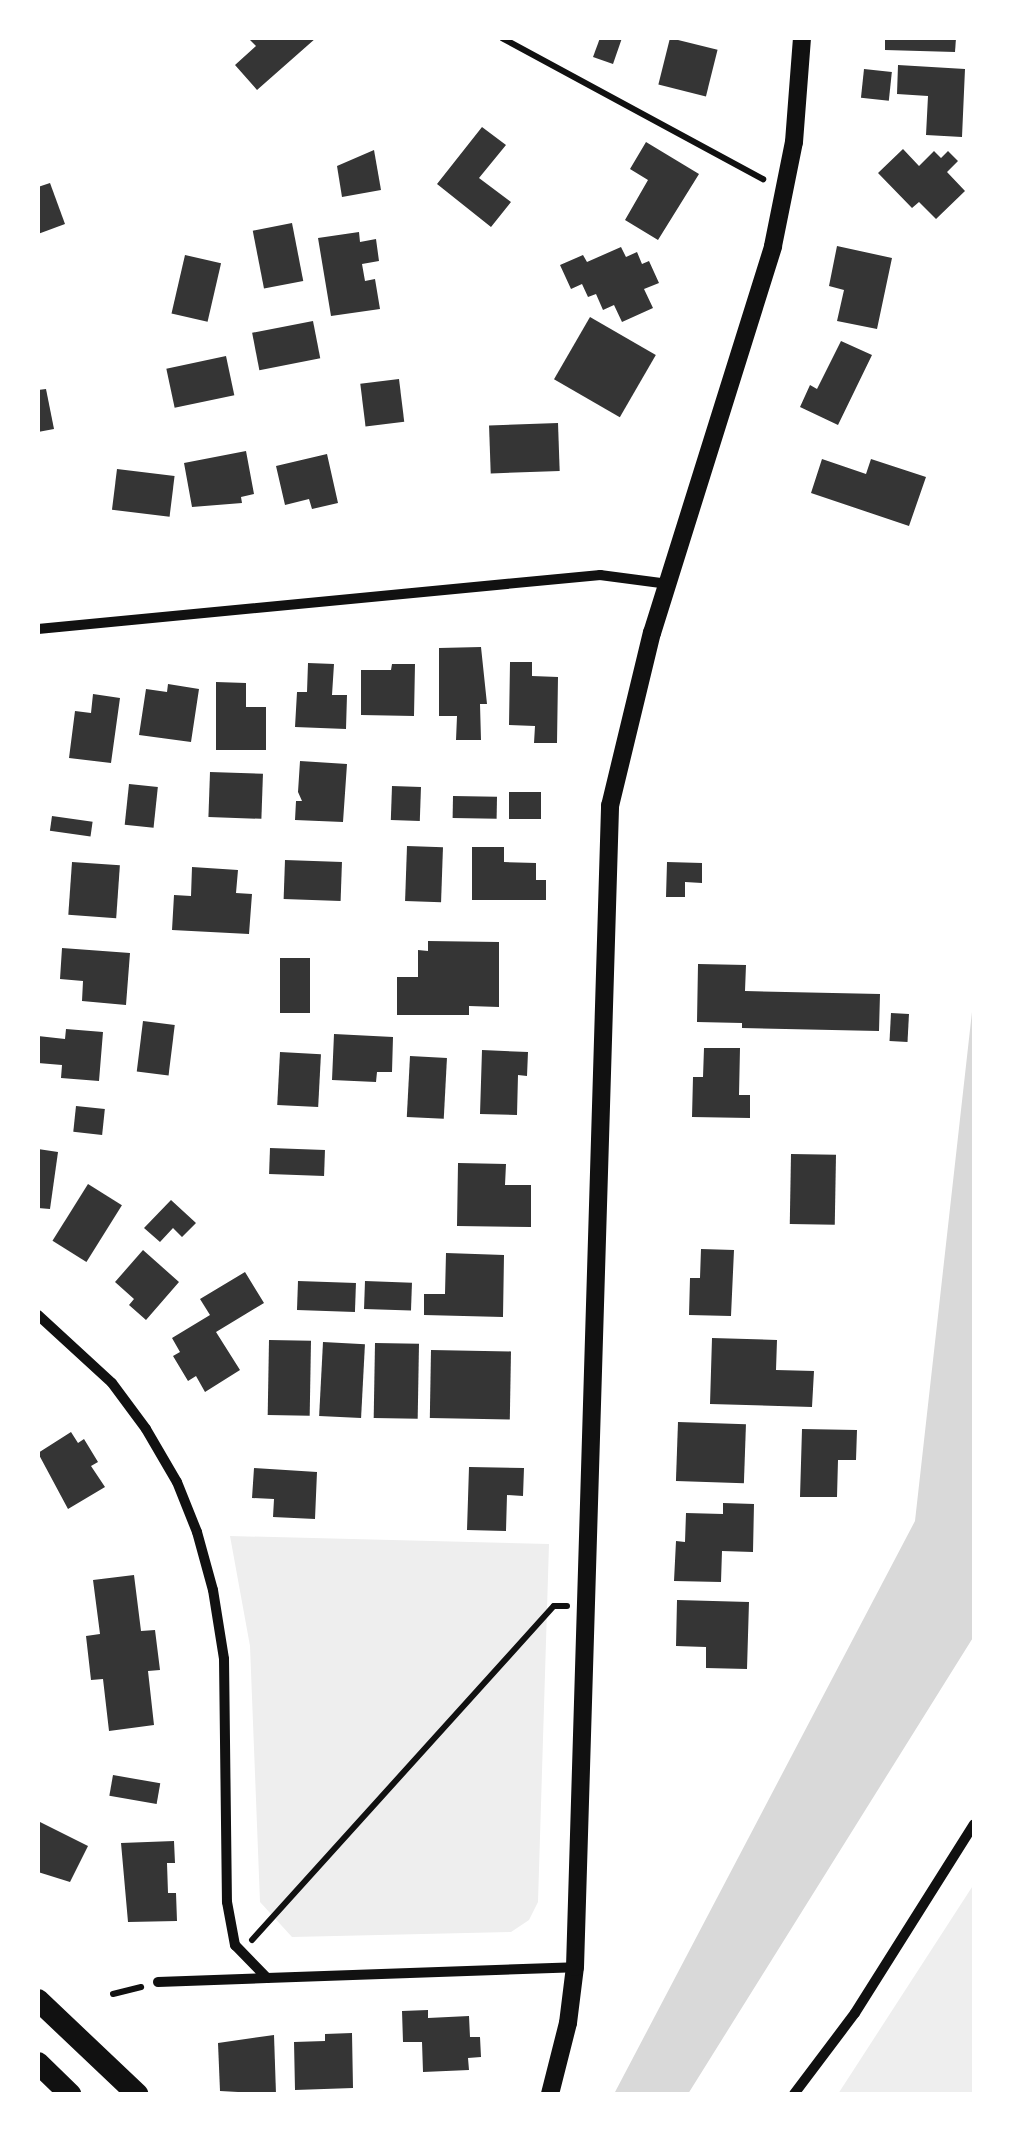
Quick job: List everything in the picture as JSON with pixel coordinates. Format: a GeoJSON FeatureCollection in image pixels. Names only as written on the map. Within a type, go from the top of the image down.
{"type":"FeatureCollection","features":[{"type":"Feature","properties":{"kind":"highway"},"geometry":{"type":"LineString","coordinates":[[38,2000],[137,2094]]}},
{"type":"Feature","properties":{"kind":"highway"},"geometry":{"type":"LineString","coordinates":[[38,2063],[70,2094]]}},
{"type":"Feature","properties":{"kind":"street"},"geometry":{"type":"LineString","coordinates":[[550,2094],[568,2023],[574,1967],[610,806],[635,690],[786,192],[802,38]]}},
{"type":"Feature","properties":{"kind":"street"},"geometry":{"type":"LineString","coordinates":[[38,630],[600,574],[669,584]]}},
{"type":"Feature","properties":{"kind":"street"},"geometry":{"type":"LineString","coordinates":[[38,1315],[112,1383],[146,1429],[177,1482],[197,1532],[213,1590],[224,1659],[228,1902],[235,1945],[266,1978]]}},
{"type":"Feature","properties":{"kind":"street"},"geometry":{"type":"LineString","coordinates":[[794,2094],[856,2013],[974,1824]]}},
{"type":"Feature","properties":{"kind":"street"},"geometry":{"type":"LineString","coordinates":[[158,1982],[574,1967]]}},
{"type":"Feature","properties":{"kind":"path"},"geometry":{"type":"LineString","coordinates":[[502,38],[786,192]]}},
{"type":"Feature","properties":{"kind":"path"},"geometry":{"type":"LineString","coordinates":[[242,1952],[554,1606],[587,1605]]}},
{"type":"Feature","properties":{"kind":"shaded area"},"geometry":{"type":"Polygon","coordinates":[[[974,994],[974,1636],[688,2094],[614,2094],[915,1521],[974,994]]]}},
{"type":"Feature","properties":{"kind":"shaded area"},"geometry":{"type":"Polygon","coordinates":[[[230,1536],[549,1544],[538,1902],[529,1920],[511,1932],[292,1937],[260,1902],[250,1646],[230,1536]]]}},
{"type":"Feature","properties":{"kind":"shaded area"},"geometry":{"type":"Polygon","coordinates":[[[974,1884],[974,2094],[838,2094],[974,1884]]]}},
{"type":"Feature","properties":{"kind":"building"},"geometry":{"type":"Polygon","coordinates":[[[248,38],[316,38],[257,90],[235,65],[256,46],[248,38]]]}},
{"type":"Feature","properties":{"kind":"building"},"geometry":{"type":"Polygon","coordinates":[[[600,38],[622,38],[613,64],[593,57],[600,38]]]}},
{"type":"Feature","properties":{"kind":"building"},"geometry":{"type":"Polygon","coordinates":[[[670,38],[718,50],[706,96],[658,85],[670,38]]]}},
{"type":"Feature","properties":{"kind":"building"},"geometry":{"type":"Polygon","coordinates":[[[885,38],[956,38],[955,52],[885,50],[885,38]]]}},
{"type":"Feature","properties":{"kind":"building"},"geometry":{"type":"Polygon","coordinates":[[[898,65],[965,69],[962,137],[926,135],[928,96],[897,94],[898,65]]]}},
{"type":"Feature","properties":{"kind":"building"},"geometry":{"type":"Polygon","coordinates":[[[864,69],[892,72],[889,101],[861,98],[864,69]]]}},
{"type":"Feature","properties":{"kind":"building"},"geometry":{"type":"Polygon","coordinates":[[[482,127],[506,145],[479,178],[511,202],[491,227],[437,184],[482,127]]]}},
{"type":"Feature","properties":{"kind":"building"},"geometry":{"type":"Polygon","coordinates":[[[646,142],[699,174],[658,240],[625,220],[648,180],[630,169],[646,142]]]}},
{"type":"Feature","properties":{"kind":"building"},"geometry":{"type":"Polygon","coordinates":[[[903,149],[919,166],[934,151],[941,158],[948,151],[958,161],[947,172],[965,191],[936,219],[919,202],[912,208],[878,173],[903,149]]]}},
{"type":"Feature","properties":{"kind":"building"},"geometry":{"type":"Polygon","coordinates":[[[374,150],[381,190],[342,197],[337,166],[374,150]]]}},
{"type":"Feature","properties":{"kind":"building"},"geometry":{"type":"Polygon","coordinates":[[[50,183],[65,224],[38,234],[38,187],[50,183]]]}},
{"type":"Feature","properties":{"kind":"building"},"geometry":{"type":"Polygon","coordinates":[[[292,223],[303,281],[264,289],[253,231],[292,223]]]}},
{"type":"Feature","properties":{"kind":"building"},"geometry":{"type":"Polygon","coordinates":[[[359,232],[360,242],[376,239],[379,261],[362,264],[365,281],[375,279],[380,309],[331,316],[318,238],[359,232]]]}},
{"type":"Feature","properties":{"kind":"building"},"geometry":{"type":"Polygon","coordinates":[[[837,246],[892,258],[877,329],[837,321],[844,290],[829,286],[837,246]]]}},
{"type":"Feature","properties":{"kind":"building"},"geometry":{"type":"Polygon","coordinates":[[[621,247],[626,257],[637,252],[642,264],[649,261],[659,283],[644,289],[653,308],[622,322],[614,305],[603,310],[596,294],[588,297],[582,284],[571,289],[560,265],[583,255],[587,262],[621,247]]]}},
{"type":"Feature","properties":{"kind":"building"},"geometry":{"type":"Polygon","coordinates":[[[185,255],[221,263],[208,322],[172,313],[185,255]]]}},
{"type":"Feature","properties":{"kind":"building"},"geometry":{"type":"Polygon","coordinates":[[[590,317],[656,355],[620,417],[554,379],[590,317]]]}},
{"type":"Feature","properties":{"kind":"building"},"geometry":{"type":"Polygon","coordinates":[[[313,321],[320,358],[259,370],[252,333],[313,321]]]}},
{"type":"Feature","properties":{"kind":"building"},"geometry":{"type":"Polygon","coordinates":[[[841,341],[872,355],[838,425],[800,407],[810,385],[817,389],[841,341]]]}},
{"type":"Feature","properties":{"kind":"building"},"geometry":{"type":"Polygon","coordinates":[[[226,356],[234,395],[175,408],[166,369],[226,356]]]}},
{"type":"Feature","properties":{"kind":"building"},"geometry":{"type":"Polygon","coordinates":[[[399,379],[404,422],[366,426],[360,384],[399,379]]]}},
{"type":"Feature","properties":{"kind":"building"},"geometry":{"type":"Polygon","coordinates":[[[46,389],[54,429],[38,432],[38,390],[46,389]]]}},
{"type":"Feature","properties":{"kind":"building"},"geometry":{"type":"Polygon","coordinates":[[[558,423],[560,471],[491,473],[489,425],[558,423]]]}},
{"type":"Feature","properties":{"kind":"building"},"geometry":{"type":"Polygon","coordinates":[[[246,451],[254,494],[241,497],[242,503],[192,507],[184,463],[246,451]]]}},
{"type":"Feature","properties":{"kind":"building"},"geometry":{"type":"Polygon","coordinates":[[[327,454],[338,503],[312,509],[309,499],[285,505],[276,466],[327,454]]]}},
{"type":"Feature","properties":{"kind":"building"},"geometry":{"type":"Polygon","coordinates":[[[822,459],[866,474],[871,459],[926,477],[909,526],[811,493],[822,459]]]}},
{"type":"Feature","properties":{"kind":"building"},"geometry":{"type":"Polygon","coordinates":[[[117,469],[175,476],[170,517],[112,510],[117,469]]]}},
{"type":"Feature","properties":{"kind":"building"},"geometry":{"type":"Polygon","coordinates":[[[481,647],[487,704],[480,704],[481,740],[456,740],[457,716],[439,716],[439,648],[481,647]]]}},
{"type":"Feature","properties":{"kind":"building"},"geometry":{"type":"Polygon","coordinates":[[[510,662],[532,662],[532,676],[558,677],[557,743],[534,743],[535,726],[509,725],[510,662]]]}},
{"type":"Feature","properties":{"kind":"building"},"geometry":{"type":"Polygon","coordinates":[[[308,663],[334,664],[332,695],[347,695],[346,729],[295,727],[297,692],[307,692],[308,663]]]}},
{"type":"Feature","properties":{"kind":"building"},"geometry":{"type":"Polygon","coordinates":[[[392,664],[415,664],[414,716],[361,715],[361,670],[391,670],[392,664]]]}},
{"type":"Feature","properties":{"kind":"building"},"geometry":{"type":"Polygon","coordinates":[[[216,682],[246,683],[246,707],[266,707],[266,750],[216,750],[216,682]]]}},
{"type":"Feature","properties":{"kind":"building"},"geometry":{"type":"Polygon","coordinates":[[[168,684],[199,689],[191,742],[139,735],[146,689],[167,692],[168,684]]]}},
{"type":"Feature","properties":{"kind":"building"},"geometry":{"type":"Polygon","coordinates":[[[93,694],[120,698],[111,763],[69,758],[75,711],[91,713],[93,694]]]}},
{"type":"Feature","properties":{"kind":"building"},"geometry":{"type":"Polygon","coordinates":[[[300,761],[347,764],[343,822],[295,820],[296,801],[302,801],[298,792],[300,761]]]}},
{"type":"Feature","properties":{"kind":"building"},"geometry":{"type":"Polygon","coordinates":[[[210,772],[263,774],[261,819],[208,817],[210,772]]]}},
{"type":"Feature","properties":{"kind":"building"},"geometry":{"type":"Polygon","coordinates":[[[129,784],[158,787],[154,828],[125,825],[129,784]]]}},
{"type":"Feature","properties":{"kind":"building"},"geometry":{"type":"Polygon","coordinates":[[[392,786],[421,787],[420,821],[391,820],[392,786]]]}},
{"type":"Feature","properties":{"kind":"building"},"geometry":{"type":"Polygon","coordinates":[[[509,792],[541,792],[541,819],[509,819],[509,792]]]}},
{"type":"Feature","properties":{"kind":"building"},"geometry":{"type":"Polygon","coordinates":[[[453,796],[497,797],[497,819],[453,818],[453,796]]]}},
{"type":"Feature","properties":{"kind":"building"},"geometry":{"type":"Polygon","coordinates":[[[52,816],[93,822],[91,837],[50,831],[52,816]]]}},
{"type":"Feature","properties":{"kind":"building"},"geometry":{"type":"Polygon","coordinates":[[[407,846],[443,847],[441,902],[405,901],[407,846]]]}},
{"type":"Feature","properties":{"kind":"building"},"geometry":{"type":"Polygon","coordinates":[[[472,847],[504,847],[504,862],[536,863],[536,880],[546,880],[546,900],[472,900],[472,847]]]}},
{"type":"Feature","properties":{"kind":"building"},"geometry":{"type":"Polygon","coordinates":[[[285,860],[342,862],[341,901],[284,899],[285,860]]]}},
{"type":"Feature","properties":{"kind":"building"},"geometry":{"type":"Polygon","coordinates":[[[72,862],[120,865],[116,918],[68,915],[72,862]]]}},
{"type":"Feature","properties":{"kind":"building"},"geometry":{"type":"Polygon","coordinates":[[[667,862],[702,863],[702,883],[685,882],[685,897],[666,897],[667,862]]]}},
{"type":"Feature","properties":{"kind":"building"},"geometry":{"type":"Polygon","coordinates":[[[192,867],[238,870],[236,893],[252,894],[249,934],[172,930],[174,895],[191,896],[192,867]]]}},
{"type":"Feature","properties":{"kind":"building"},"geometry":{"type":"Polygon","coordinates":[[[428,941],[499,942],[499,1007],[469,1006],[469,1015],[397,1015],[397,977],[418,977],[418,950],[428,951],[428,941]]]}},
{"type":"Feature","properties":{"kind":"building"},"geometry":{"type":"Polygon","coordinates":[[[62,948],[130,953],[126,1005],[82,1001],[83,981],[60,979],[62,948]]]}},
{"type":"Feature","properties":{"kind":"building"},"geometry":{"type":"Polygon","coordinates":[[[280,958],[310,958],[310,1013],[280,1013],[280,958]]]}},
{"type":"Feature","properties":{"kind":"building"},"geometry":{"type":"Polygon","coordinates":[[[698,964],[746,965],[745,991],[880,994],[879,1031],[742,1028],[742,1023],[697,1022],[698,964]]]}},
{"type":"Feature","properties":{"kind":"building"},"geometry":{"type":"Polygon","coordinates":[[[891,1013],[909,1014],[908,1042],[890,1041],[891,1013]]]}},
{"type":"Feature","properties":{"kind":"building"},"geometry":{"type":"Polygon","coordinates":[[[143,1021],[175,1025],[169,1076],[137,1072],[143,1021]]]}},
{"type":"Feature","properties":{"kind":"building"},"geometry":{"type":"Polygon","coordinates":[[[66,1029],[103,1032],[99,1081],[61,1078],[62,1065],[38,1063],[38,1036],[65,1039],[66,1029]]]}},
{"type":"Feature","properties":{"kind":"building"},"geometry":{"type":"Polygon","coordinates":[[[334,1034],[393,1037],[392,1072],[377,1072],[376,1082],[332,1080],[334,1034]]]}},
{"type":"Feature","properties":{"kind":"building"},"geometry":{"type":"Polygon","coordinates":[[[704,1048],[740,1048],[739,1095],[750,1095],[750,1118],[692,1117],[693,1077],[703,1077],[704,1048]]]}},
{"type":"Feature","properties":{"kind":"building"},"geometry":{"type":"Polygon","coordinates":[[[482,1050],[528,1052],[527,1076],[518,1075],[517,1115],[480,1114],[482,1050]]]}},
{"type":"Feature","properties":{"kind":"building"},"geometry":{"type":"Polygon","coordinates":[[[280,1052],[321,1054],[318,1107],[277,1105],[280,1052]]]}},
{"type":"Feature","properties":{"kind":"building"},"geometry":{"type":"Polygon","coordinates":[[[410,1056],[447,1058],[444,1119],[407,1117],[410,1056]]]}},
{"type":"Feature","properties":{"kind":"building"},"geometry":{"type":"Polygon","coordinates":[[[76,1106],[105,1109],[102,1135],[73,1132],[76,1106]]]}},
{"type":"Feature","properties":{"kind":"building"},"geometry":{"type":"Polygon","coordinates":[[[270,1148],[325,1150],[324,1176],[269,1174],[270,1148]]]}},
{"type":"Feature","properties":{"kind":"building"},"geometry":{"type":"Polygon","coordinates":[[[38,1149],[58,1152],[50,1209],[38,1208],[38,1149]]]}},
{"type":"Feature","properties":{"kind":"building"},"geometry":{"type":"Polygon","coordinates":[[[791,1154],[836,1155],[835,1225],[790,1224],[791,1154]]]}},
{"type":"Feature","properties":{"kind":"building"},"geometry":{"type":"Polygon","coordinates":[[[458,1163],[506,1164],[505,1185],[531,1185],[531,1227],[457,1226],[458,1163]]]}},
{"type":"Feature","properties":{"kind":"building"},"geometry":{"type":"Polygon","coordinates":[[[88,1184],[122,1205],[86,1262],[52,1241],[88,1184]]]}},
{"type":"Feature","properties":{"kind":"building"},"geometry":{"type":"Polygon","coordinates":[[[171,1200],[196,1223],[182,1237],[173,1228],[160,1242],[144,1228],[171,1200]]]}},
{"type":"Feature","properties":{"kind":"building"},"geometry":{"type":"Polygon","coordinates":[[[701,1249],[734,1250],[731,1316],[689,1315],[690,1278],[700,1278],[701,1249]]]}},
{"type":"Feature","properties":{"kind":"building"},"geometry":{"type":"Polygon","coordinates":[[[143,1250],[179,1282],[146,1320],[129,1305],[134,1299],[115,1282],[143,1250]]]}},
{"type":"Feature","properties":{"kind":"building"},"geometry":{"type":"Polygon","coordinates":[[[446,1253],[504,1255],[503,1317],[424,1315],[424,1294],[445,1294],[446,1253]]]}},
{"type":"Feature","properties":{"kind":"building"},"geometry":{"type":"Polygon","coordinates":[[[245,1272],[264,1303],[216,1332],[240,1370],[205,1392],[196,1376],[188,1381],[173,1356],[180,1352],[172,1338],[210,1315],[200,1299],[245,1272]]]}},
{"type":"Feature","properties":{"kind":"building"},"geometry":{"type":"Polygon","coordinates":[[[298,1281],[356,1283],[355,1312],[297,1310],[298,1281]]]}},
{"type":"Feature","properties":{"kind":"building"},"geometry":{"type":"Polygon","coordinates":[[[365,1281],[412,1283],[411,1311],[364,1309],[365,1281]]]}},
{"type":"Feature","properties":{"kind":"building"},"geometry":{"type":"Polygon","coordinates":[[[712,1338],[777,1340],[776,1370],[814,1371],[812,1407],[710,1404],[712,1338]]]}},
{"type":"Feature","properties":{"kind":"building"},"geometry":{"type":"Polygon","coordinates":[[[269,1340],[311,1341],[310,1416],[268,1415],[269,1340]]]}},
{"type":"Feature","properties":{"kind":"building"},"geometry":{"type":"Polygon","coordinates":[[[323,1342],[365,1344],[361,1418],[319,1416],[323,1342]]]}},
{"type":"Feature","properties":{"kind":"building"},"geometry":{"type":"Polygon","coordinates":[[[375,1343],[419,1344],[418,1419],[374,1418],[375,1343]]]}},
{"type":"Feature","properties":{"kind":"building"},"geometry":{"type":"Polygon","coordinates":[[[431,1350],[511,1351],[510,1419],[430,1418],[431,1350]]]}},
{"type":"Feature","properties":{"kind":"building"},"geometry":{"type":"Polygon","coordinates":[[[678,1422],[746,1424],[744,1483],[676,1481],[678,1422]]]}},
{"type":"Feature","properties":{"kind":"building"},"geometry":{"type":"Polygon","coordinates":[[[802,1429],[857,1430],[856,1460],[838,1460],[837,1497],[800,1497],[802,1429]]]}},
{"type":"Feature","properties":{"kind":"building"},"geometry":{"type":"Polygon","coordinates":[[[71,1432],[78,1443],[84,1439],[98,1462],[91,1466],[105,1487],[68,1509],[38,1453],[71,1432]]]}},
{"type":"Feature","properties":{"kind":"building"},"geometry":{"type":"Polygon","coordinates":[[[469,1467],[524,1468],[523,1496],[507,1495],[506,1531],[467,1530],[469,1467]]]}},
{"type":"Feature","properties":{"kind":"building"},"geometry":{"type":"Polygon","coordinates":[[[254,1468],[317,1472],[315,1519],[273,1517],[274,1499],[252,1498],[254,1468]]]}},
{"type":"Feature","properties":{"kind":"building"},"geometry":{"type":"Polygon","coordinates":[[[723,1503],[754,1504],[753,1552],[722,1551],[721,1582],[674,1581],[676,1541],[685,1542],[686,1513],[723,1514],[723,1503]]]}},
{"type":"Feature","properties":{"kind":"building"},"geometry":{"type":"Polygon","coordinates":[[[134,1575],[141,1631],[155,1630],[160,1670],[148,1671],[154,1725],[109,1731],[103,1679],[91,1680],[86,1636],[100,1634],[93,1580],[134,1575]]]}},
{"type":"Feature","properties":{"kind":"building"},"geometry":{"type":"Polygon","coordinates":[[[677,1600],[749,1602],[747,1669],[706,1668],[706,1647],[676,1646],[677,1600]]]}},
{"type":"Feature","properties":{"kind":"building"},"geometry":{"type":"Polygon","coordinates":[[[113,1775],[160,1783],[157,1804],[109,1796],[113,1775]]]}},
{"type":"Feature","properties":{"kind":"building"},"geometry":{"type":"Polygon","coordinates":[[[38,1821],[88,1846],[70,1882],[38,1872],[38,1821]]]}},
{"type":"Feature","properties":{"kind":"building"},"geometry":{"type":"Polygon","coordinates":[[[174,1841],[175,1863],[167,1863],[168,1893],[176,1893],[177,1921],[128,1922],[121,1843],[174,1841]]]}},
{"type":"Feature","properties":{"kind":"building"},"geometry":{"type":"Polygon","coordinates":[[[428,2010],[428,2018],[469,2016],[470,2037],[480,2037],[481,2057],[468,2058],[469,2070],[423,2072],[422,2042],[403,2042],[402,2011],[428,2010]]]}},
{"type":"Feature","properties":{"kind":"building"},"geometry":{"type":"Polygon","coordinates":[[[352,2033],[353,2088],[295,2090],[294,2042],[325,2041],[325,2034],[352,2033]]]}},
{"type":"Feature","properties":{"kind":"building"},"geometry":{"type":"Polygon","coordinates":[[[274,2035],[276,2094],[220,2091],[218,2043],[274,2035]]]}}]}
